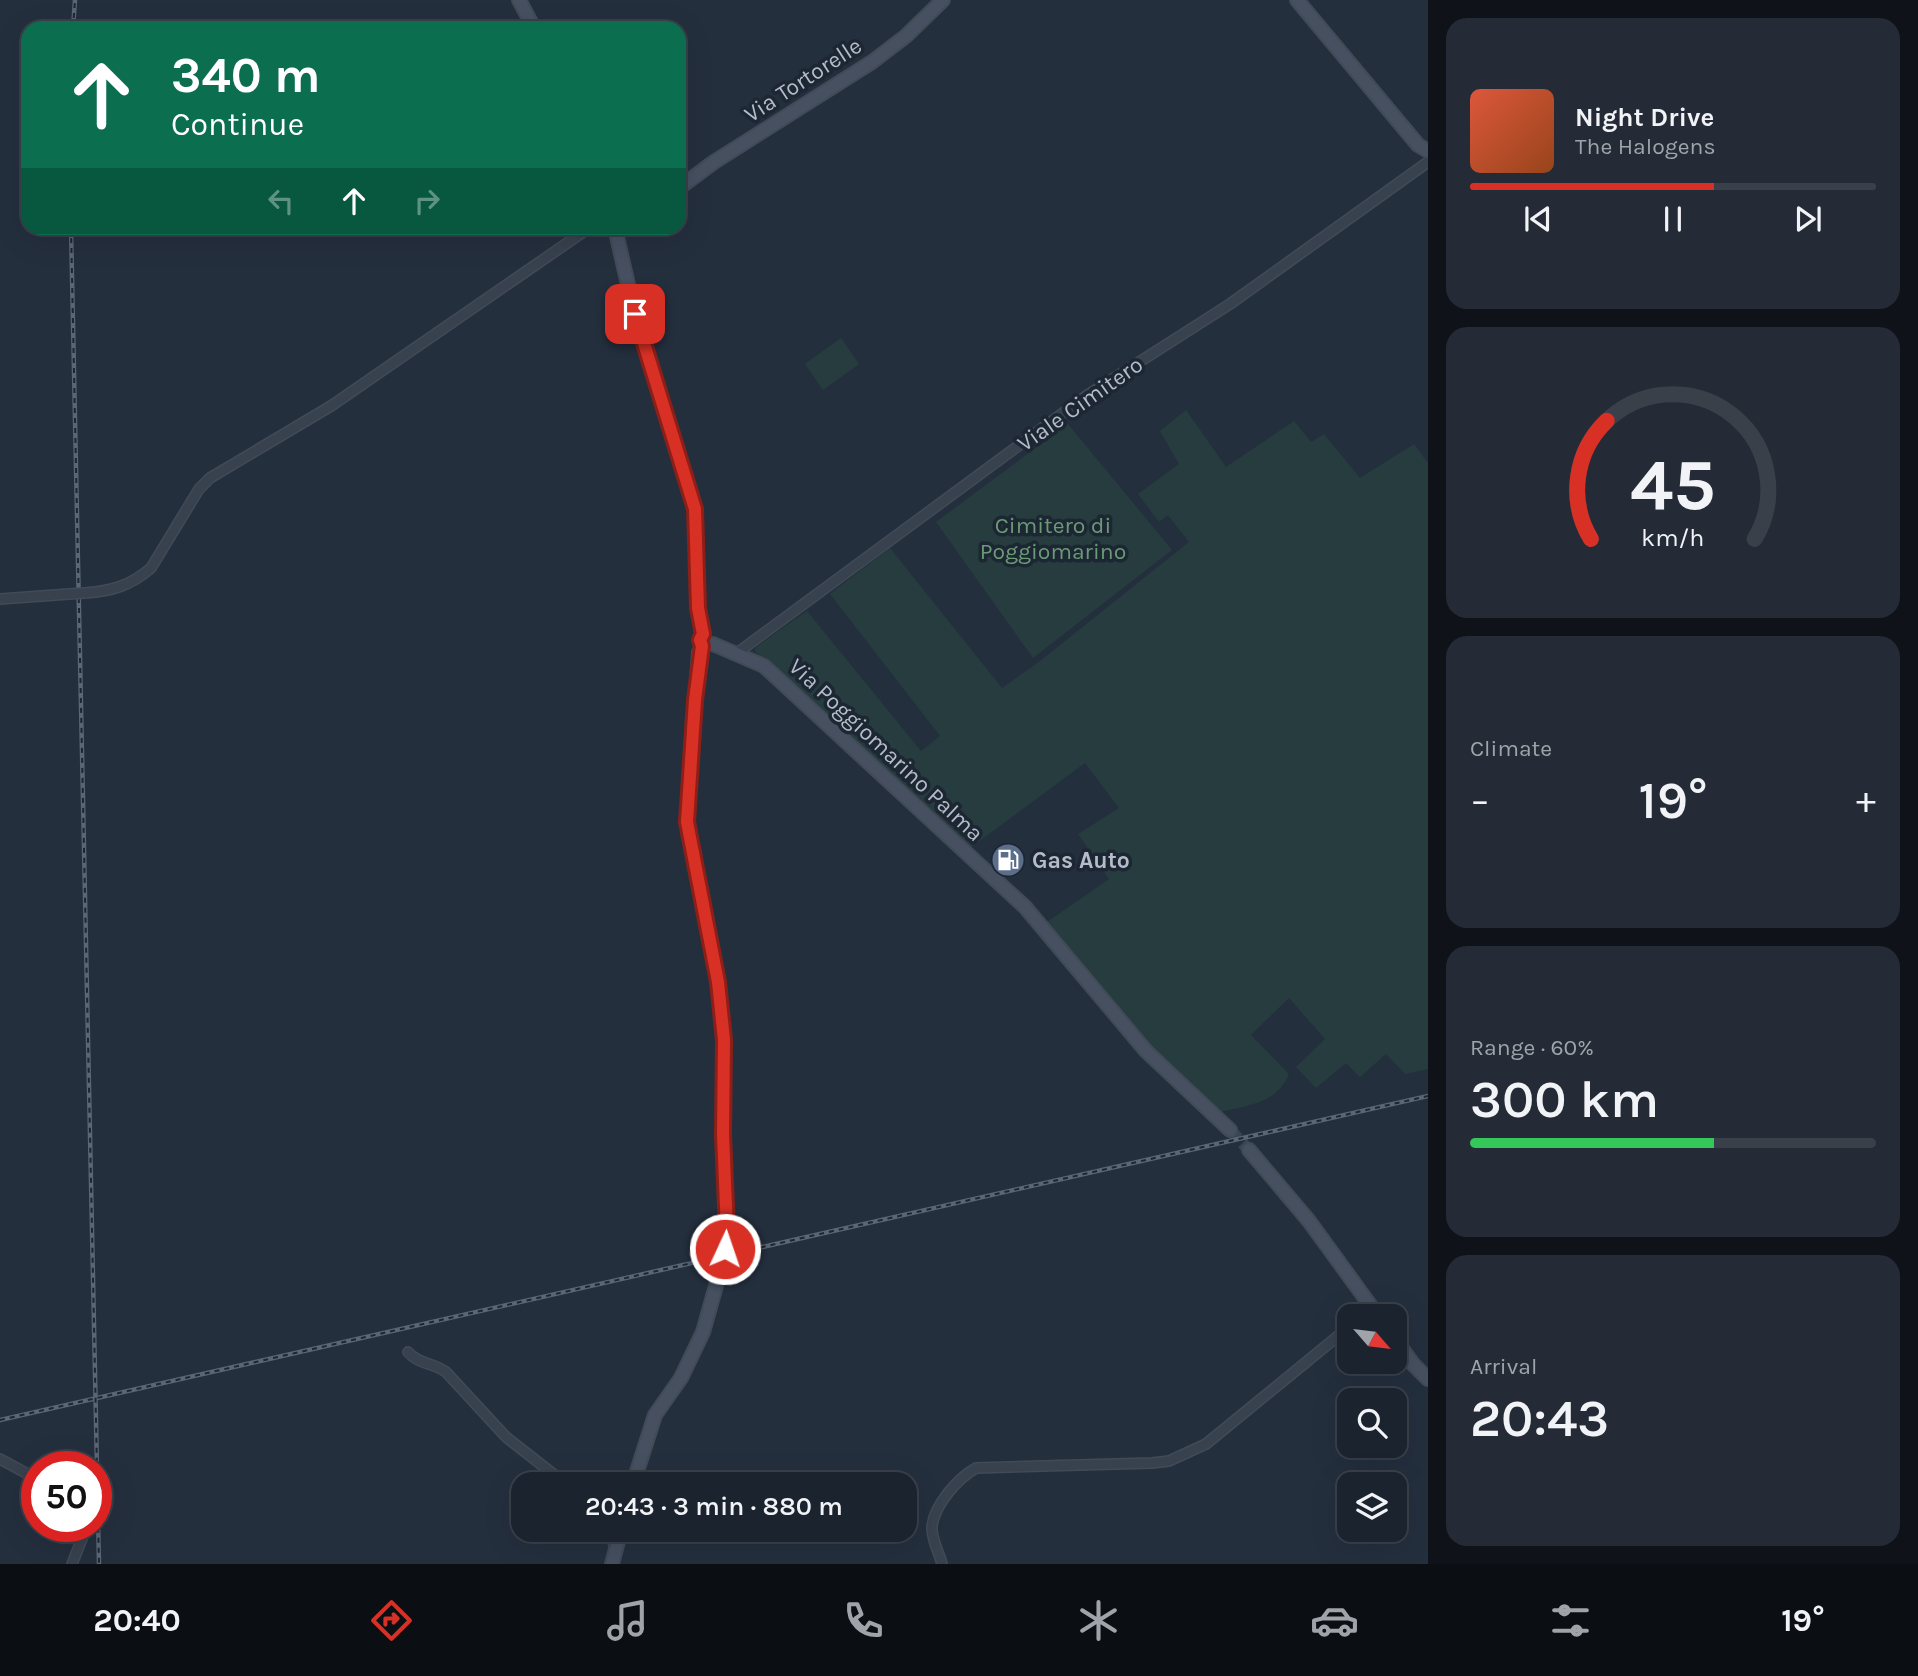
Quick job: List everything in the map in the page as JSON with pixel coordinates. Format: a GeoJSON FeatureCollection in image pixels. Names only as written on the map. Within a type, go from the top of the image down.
{"type":"FeatureCollection","features":[{"type":"Feature","properties":{"kind":"street"},"geometry":{"type":"LineString","coordinates":[[519,0],[530,21]]}},
{"type":"Feature","properties":{"kind":"street","name":"Via Tortorelle"},"geometry":{"type":"LineString","coordinates":[[686,183],[714,162],[872,62],[906,36],[943,0]]}},
{"type":"Feature","properties":{"kind":"street"},"geometry":{"type":"LineString","coordinates":[[1297,0],[1418,145],[1428,151]]}},
{"type":"Feature","properties":{"kind":"street","name":"Viale Cimitero"},"geometry":{"type":"LineString","coordinates":[[737,653],[1086,396],[1230,304],[1428,162]]}},
{"type":"Feature","properties":{"kind":"street"},"geometry":{"type":"LineString","coordinates":[[0,599],[109,591],[141,577],[151,568],[199,489],[210,478],[331,406],[579,235]]}},
{"type":"Feature","properties":{"kind":"street"},"geometry":{"type":"LineString","coordinates":[[616,235],[635,314],[695,509],[698,608],[706,641],[699,652],[687,822],[718,982],[724,1040],[725,1249]]}},
{"type":"Feature","properties":{"kind":"street","name":"Via Poggiomarino Palma"},"geometry":{"type":"LineString","coordinates":[[706,641],[764,666],[1025,907],[1146,1051],[1230,1130]]}},
{"type":"Feature","properties":{"kind":"street"},"geometry":{"type":"LineString","coordinates":[[1249,1150],[1309,1221],[1365,1304]]}},
{"type":"Feature","properties":{"kind":"street"},"geometry":{"type":"LineString","coordinates":[[637,1472],[651,1426],[681,1378],[703,1332],[721,1268]]}},
{"type":"Feature","properties":{"kind":"street"},"geometry":{"type":"LineString","coordinates":[[942,1564],[934,1541],[934,1519],[960,1478],[976,1468],[1152,1463],[1176,1459],[1206,1444],[1337,1337]]}},
{"type":"Feature","properties":{"kind":"street"},"geometry":{"type":"LineString","coordinates":[[408,1352],[417,1360],[446,1372],[506,1437],[551,1472]]}},
{"type":"Feature","properties":{"kind":"street"},"geometry":{"type":"LineString","coordinates":[[1407,1356],[1428,1379]]}},
{"type":"Feature","properties":{"kind":"street"},"geometry":{"type":"LineString","coordinates":[[0,1458],[21,1470]]}},
{"type":"Feature","properties":{"kind":"street"},"geometry":{"type":"LineString","coordinates":[[72,1564],[81,1542]]}},
{"type":"Feature","properties":{"kind":"street"},"geometry":{"type":"LineString","coordinates":[[613,1542],[616,1547]]}},
{"type":"Feature","properties":{"kind":"street"},"geometry":{"type":"LineString","coordinates":[[612,1564],[617,1542]]}},
{"type":"Feature","properties":{"kind":"green space"},"geometry":{"type":"Polygon","coordinates":[[[841,338],[859,364],[823,390],[805,364],[841,338]]]}},
{"type":"Feature","properties":{"kind":"green space"},"geometry":{"type":"Polygon","coordinates":[[[1186,410],[1226,467],[1294,421],[1311,442],[1324,434],[1360,478],[1414,444],[1428,463],[1428,1069],[1405,1074],[1386,1054],[1360,1077],[1346,1063],[1316,1088],[1296,1067],[1325,1039],[1289,998],[1251,1035],[1289,1074],[1283,1084],[1268,1098],[1259,1102],[1217,1113],[1149,1048],[1047,922],[1109,879],[1078,834],[1119,808],[1085,763],[970,848],[755,651],[756,647],[807,611],[921,751],[940,736],[830,594],[890,548],[1002,688],[1040,661],[1189,542],[1168,515],[1159,522],[1138,494],[1179,464],[1160,431],[1186,410]]]}},
{"type":"Feature","properties":{"kind":"green space","name":"Cimitero di Poggiomarino"},"geometry":{"type":"Polygon","coordinates":[[[1068,424],[1172,550],[1033,658],[936,522],[1068,424]]]}},
{"type":"Feature","properties":{"kind":"tunnel"},"geometry":{"type":"LineString","coordinates":[[1230,1130],[1249,1150]]}},
{"type":"Feature","properties":{"kind":"railway"},"geometry":{"type":"LineString","coordinates":[[74,21],[75,0]]}},
{"type":"Feature","properties":{"kind":"railway"},"geometry":{"type":"LineString","coordinates":[[71,235],[99,1564]]}},
{"type":"Feature","properties":{"kind":"railway"},"geometry":{"type":"LineString","coordinates":[[0,1420],[1428,1096]]}},
{"type":"Feature","properties":{"kind":"place","name":"Gas Auto"},"geometry":{"type":"Point","coordinates":[1008,860]}},
{"type":"Feature","properties":{"kind":"route"},"geometry":{"type":"LineString","coordinates":[[635,314],[695,509],[698,608],[703,634],[700,638],[702,646],[699,652],[687,822],[718,982],[724,1040],[725,1249]]}}]}
